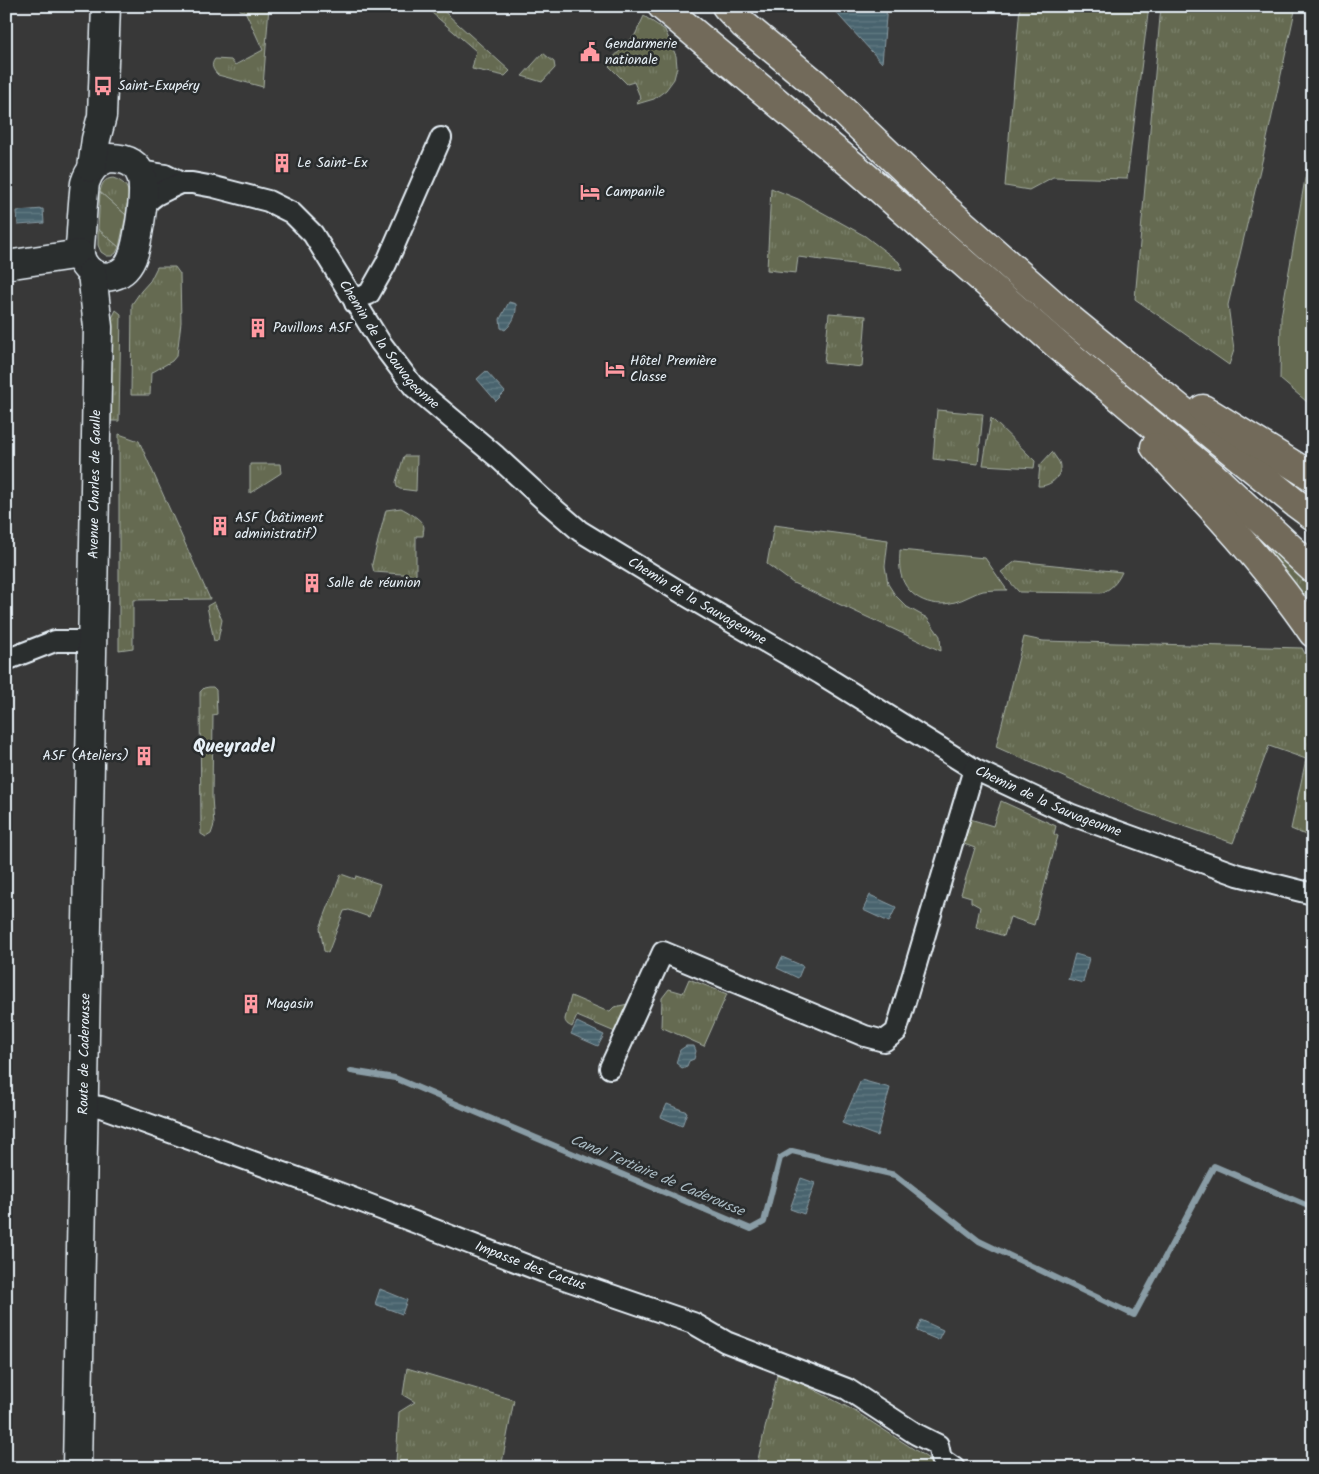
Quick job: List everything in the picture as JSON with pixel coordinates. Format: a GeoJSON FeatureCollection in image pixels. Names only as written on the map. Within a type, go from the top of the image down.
{"type":"FeatureCollection","features":[{"type":"Feature","properties":{"kind":"highway"},"geometry":{"type":"LineString","coordinates":[[662,6],[857,169],[1055,343],[1213,476],[1313,569]]}},
{"type":"Feature","properties":{"kind":"highway"},"geometry":{"type":"LineString","coordinates":[[712,6],[739,11]]}},
{"type":"Feature","properties":{"kind":"highway"},"geometry":{"type":"LineString","coordinates":[[720,6],[739,11],[946,209],[1070,319],[1313,516]]}},
{"type":"Feature","properties":{"kind":"highway"},"geometry":{"type":"LineString","coordinates":[[1070,319],[1198,449],[1313,552]]}},
{"type":"Feature","properties":{"kind":"highway"},"geometry":{"type":"LineString","coordinates":[[1055,343],[1224,519],[1284,593],[1313,633]]}},
{"type":"Feature","properties":{"kind":"highway"},"geometry":{"type":"LineString","coordinates":[[1102,346],[1313,477]]}},
{"type":"Feature","properties":{"kind":"main road","name":"Avenue Charles de Gaulle"},"geometry":{"type":"LineString","coordinates":[[92,641],[98,327],[96,267],[85,183],[87,175],[92,168],[96,139],[102,116],[106,6]]}},
{"type":"Feature","properties":{"kind":"main road","name":"Avenue Charles de Gaulle"},"geometry":{"type":"LineString","coordinates":[[96,267],[126,269],[137,240],[144,188],[132,166],[117,148],[102,116]]}},
{"type":"Feature","properties":{"kind":"main road"},"geometry":{"type":"LineString","coordinates":[[92,168],[108,158],[132,166]]}},
{"type":"Feature","properties":{"kind":"main road"},"geometry":{"type":"LineString","coordinates":[[6,265],[96,267]]}},
{"type":"Feature","properties":{"kind":"main road","name":"Route de Caderousse"},"geometry":{"type":"LineString","coordinates":[[77,1468],[92,641]]}},
{"type":"Feature","properties":{"kind":"street"},"geometry":{"type":"LineString","coordinates":[[355,303],[360,297],[369,294],[386,264],[441,138]]}},
{"type":"Feature","properties":{"kind":"street","name":"Chemin de la Sauvageonne"},"geometry":{"type":"LineString","coordinates":[[132,166],[165,175],[181,183],[214,187],[268,201],[292,213],[313,234],[380,342],[414,387],[496,456],[580,531],[821,674],[974,770],[1081,819],[1238,875],[1313,894]]}},
{"type":"Feature","properties":{"kind":"street"},"geometry":{"type":"LineString","coordinates":[[142,206],[156,195],[181,183]]}},
{"type":"Feature","properties":{"kind":"street"},"geometry":{"type":"LineString","coordinates":[[6,660],[55,641],[92,641]]}},
{"type":"Feature","properties":{"kind":"street"},"geometry":{"type":"LineString","coordinates":[[610,1068],[663,952],[865,1036],[884,1041],[896,1032],[974,770]]}},
{"type":"Feature","properties":{"kind":"street","name":"Impasse des Cactus"},"geometry":{"type":"LineString","coordinates":[[83,1105],[101,1107],[339,1193],[544,1272],[694,1323],[726,1342],[847,1389],[916,1434],[938,1445],[941,1459],[954,1468]]}},
{"type":"Feature","properties":{"kind":"green space"},"geometry":{"type":"Polygon","coordinates":[[[240,6],[269,6],[263,87],[218,75],[213,67],[215,59],[231,60],[235,65],[263,50],[245,11],[240,10],[240,6]]]}},
{"type":"Feature","properties":{"kind":"green space"},"geometry":{"type":"Polygon","coordinates":[[[424,6],[438,6],[510,71],[505,76],[472,69],[476,51],[424,6]]]}},
{"type":"Feature","properties":{"kind":"green space"},"geometry":{"type":"Polygon","coordinates":[[[1020,6],[1149,6],[1127,179],[1053,177],[1029,190],[1005,186],[1020,6]]]}},
{"type":"Feature","properties":{"kind":"green space"},"geometry":{"type":"Polygon","coordinates":[[[1161,6],[1296,6],[1228,305],[1234,350],[1229,365],[1135,299],[1161,6]]]}},
{"type":"Feature","properties":{"kind":"green space"},"geometry":{"type":"Polygon","coordinates":[[[644,16],[665,30],[676,56],[677,67],[674,79],[666,90],[654,99],[637,104],[638,100],[641,99],[634,82],[627,84],[607,64],[635,35],[644,16]]]}},
{"type":"Feature","properties":{"kind":"green space"},"geometry":{"type":"Polygon","coordinates":[[[543,53],[554,62],[555,68],[542,82],[522,76],[543,53]]]}},
{"type":"Feature","properties":{"kind":"green space"},"geometry":{"type":"Polygon","coordinates":[[[1313,133],[1313,407],[1280,379],[1281,317],[1313,133]]]}},
{"type":"Feature","properties":{"kind":"green space"},"geometry":{"type":"Polygon","coordinates":[[[113,178],[120,181],[127,188],[126,215],[100,192],[104,182],[107,179],[113,178]]]}},
{"type":"Feature","properties":{"kind":"green space"},"geometry":{"type":"Polygon","coordinates":[[[771,188],[798,199],[865,236],[899,262],[902,270],[798,257],[796,273],[767,270],[771,188]]]}},
{"type":"Feature","properties":{"kind":"green space"},"geometry":{"type":"Polygon","coordinates":[[[100,192],[126,215],[119,247],[98,229],[100,192]]]}},
{"type":"Feature","properties":{"kind":"green space"},"geometry":{"type":"Polygon","coordinates":[[[98,229],[119,247],[112,256],[107,256],[101,252],[98,245],[98,229]]]}},
{"type":"Feature","properties":{"kind":"green space"},"geometry":{"type":"Polygon","coordinates":[[[157,267],[175,267],[180,274],[181,322],[177,355],[172,361],[151,373],[150,395],[131,395],[132,304],[150,281],[157,267]]]}},
{"type":"Feature","properties":{"kind":"green space"},"geometry":{"type":"Polygon","coordinates":[[[116,310],[121,314],[119,421],[106,421],[111,320],[116,310]]]}},
{"type":"Feature","properties":{"kind":"green space"},"geometry":{"type":"Polygon","coordinates":[[[829,313],[866,316],[862,367],[824,363],[829,313]]]}},
{"type":"Feature","properties":{"kind":"green space"},"geometry":{"type":"Polygon","coordinates":[[[937,410],[983,414],[978,464],[933,459],[937,410]]]}},
{"type":"Feature","properties":{"kind":"green space"},"geometry":{"type":"Polygon","coordinates":[[[991,418],[1035,461],[1034,468],[983,465],[991,418]]]}},
{"type":"Feature","properties":{"kind":"green space"},"geometry":{"type":"Polygon","coordinates":[[[119,434],[139,441],[210,599],[133,600],[133,648],[119,650],[119,434]]]}},
{"type":"Feature","properties":{"kind":"green space"},"geometry":{"type":"Polygon","coordinates":[[[1052,452],[1059,462],[1060,472],[1051,483],[1038,486],[1040,465],[1052,452]]]}},
{"type":"Feature","properties":{"kind":"green space"},"geometry":{"type":"Polygon","coordinates":[[[404,456],[417,456],[416,491],[397,487],[396,482],[404,456]]]}},
{"type":"Feature","properties":{"kind":"green space"},"geometry":{"type":"Polygon","coordinates":[[[250,464],[280,464],[281,473],[250,493],[250,464]]]}},
{"type":"Feature","properties":{"kind":"green space"},"geometry":{"type":"Polygon","coordinates":[[[401,508],[411,513],[424,527],[423,536],[416,536],[416,575],[374,572],[372,564],[386,510],[401,508]]]}},
{"type":"Feature","properties":{"kind":"green space"},"geometry":{"type":"Polygon","coordinates":[[[1234,516],[1258,534],[1313,582],[1313,619],[1234,516]]]}},
{"type":"Feature","properties":{"kind":"green space"},"geometry":{"type":"Polygon","coordinates":[[[774,525],[888,540],[885,566],[888,584],[895,595],[907,607],[927,618],[940,636],[941,651],[793,583],[767,564],[774,525]]]}},
{"type":"Feature","properties":{"kind":"green space"},"geometry":{"type":"Polygon","coordinates":[[[900,550],[985,558],[1007,590],[983,591],[946,604],[927,602],[906,587],[900,569],[900,550]]]}},
{"type":"Feature","properties":{"kind":"green space"},"geometry":{"type":"Polygon","coordinates":[[[1016,561],[1122,572],[1108,590],[1101,593],[1019,592],[1001,572],[1016,561]]]}},
{"type":"Feature","properties":{"kind":"green space"},"geometry":{"type":"Polygon","coordinates":[[[214,602],[222,620],[218,640],[214,641],[207,606],[214,602]]]}},
{"type":"Feature","properties":{"kind":"green space"},"geometry":{"type":"Polygon","coordinates":[[[1024,637],[1043,641],[1302,648],[1313,669],[1313,838],[1291,829],[1306,759],[1269,746],[1233,843],[1138,810],[996,747],[1024,637]]]}},
{"type":"Feature","properties":{"kind":"green space"},"geometry":{"type":"Polygon","coordinates":[[[213,687],[216,690],[217,714],[213,715],[212,797],[214,825],[211,834],[206,837],[201,834],[200,692],[204,688],[213,687]]]}},
{"type":"Feature","properties":{"kind":"green space"},"geometry":{"type":"Polygon","coordinates":[[[1001,801],[1056,826],[1054,834],[1058,836],[1034,925],[1010,917],[1004,936],[976,927],[980,907],[971,902],[971,897],[961,894],[975,848],[964,844],[970,819],[993,826],[1001,801]]]}},
{"type":"Feature","properties":{"kind":"green space"},"geometry":{"type":"Polygon","coordinates":[[[341,874],[355,879],[356,876],[380,884],[369,917],[349,910],[344,911],[328,953],[324,951],[320,928],[341,874]]]}},
{"type":"Feature","properties":{"kind":"green space"},"geometry":{"type":"Polygon","coordinates":[[[689,979],[727,994],[704,1046],[661,1027],[662,998],[669,989],[683,993],[689,979]]]}},
{"type":"Feature","properties":{"kind":"green space"},"geometry":{"type":"Polygon","coordinates":[[[571,996],[610,1011],[614,1007],[628,1004],[615,1032],[577,1016],[572,1027],[567,1024],[565,1019],[571,996]]]}},
{"type":"Feature","properties":{"kind":"green space"},"geometry":{"type":"Polygon","coordinates":[[[407,1368],[514,1400],[501,1468],[420,1468],[396,1463],[399,1412],[415,1402],[403,1395],[407,1368]]]}},
{"type":"Feature","properties":{"kind":"green space"},"geometry":{"type":"Polygon","coordinates":[[[778,1371],[853,1410],[943,1468],[756,1468],[778,1371]]]}},
{"type":"Feature","properties":{"kind":"water"},"geometry":{"type":"Polygon","coordinates":[[[830,6],[887,6],[882,63],[830,6]]]}},
{"type":"Feature","properties":{"kind":"water"},"geometry":{"type":"Polygon","coordinates":[[[43,209],[44,223],[18,225],[17,211],[43,209]]]}},
{"type":"Feature","properties":{"kind":"water"},"geometry":{"type":"Polygon","coordinates":[[[509,302],[516,304],[516,311],[512,321],[505,330],[501,328],[500,319],[509,302]]]}},
{"type":"Feature","properties":{"kind":"water"},"geometry":{"type":"Polygon","coordinates":[[[486,371],[505,392],[496,401],[477,379],[486,371]]]}},
{"type":"Feature","properties":{"kind":"water"},"geometry":{"type":"Polygon","coordinates":[[[870,895],[896,907],[889,922],[863,910],[870,895]]]}},
{"type":"Feature","properties":{"kind":"water"},"geometry":{"type":"Polygon","coordinates":[[[1075,954],[1089,958],[1083,983],[1068,979],[1075,954]]]}},
{"type":"Feature","properties":{"kind":"water"},"geometry":{"type":"Polygon","coordinates":[[[782,957],[803,966],[798,978],[777,968],[782,957]]]}},
{"type":"Feature","properties":{"kind":"water"},"geometry":{"type":"Polygon","coordinates":[[[577,1022],[604,1035],[598,1046],[571,1034],[577,1022]]]}},
{"type":"Feature","properties":{"kind":"water"},"geometry":{"type":"Polygon","coordinates":[[[686,1046],[694,1046],[696,1051],[694,1059],[682,1068],[676,1063],[680,1050],[686,1046]]]}},
{"type":"Feature","properties":{"kind":"water"},"geometry":{"type":"Polygon","coordinates":[[[861,1080],[890,1088],[877,1136],[842,1123],[861,1080]]]}},
{"type":"Feature","properties":{"kind":"water"},"geometry":{"type":"Polygon","coordinates":[[[667,1104],[687,1112],[682,1126],[661,1117],[667,1104]]]}},
{"type":"Feature","properties":{"kind":"water"},"geometry":{"type":"Polygon","coordinates":[[[801,1178],[815,1183],[804,1214],[790,1209],[801,1178]]]}},
{"type":"Feature","properties":{"kind":"water"},"geometry":{"type":"Polygon","coordinates":[[[380,1289],[407,1300],[402,1314],[375,1304],[380,1289]]]}},
{"type":"Feature","properties":{"kind":"water"},"geometry":{"type":"Polygon","coordinates":[[[921,1320],[943,1330],[938,1340],[917,1331],[921,1320]]]}},
{"type":"Feature","properties":{"kind":"waterway","name":"Canal Tertiaire de Caderousse"},"geometry":{"type":"LineString","coordinates":[[351,1071],[395,1078],[751,1229],[764,1222],[780,1158],[792,1151],[895,1175],[979,1241],[1134,1315],[1214,1166],[1313,1208]]}},
{"type":"Feature","properties":{"kind":"place","name":"Gendarmerie nationale"},"geometry":{"type":"Point","coordinates":[590,52]}},
{"type":"Feature","properties":{"kind":"place","name":"Saint-Exupéry"},"geometry":{"type":"Point","coordinates":[103,86]}},
{"type":"Feature","properties":{"kind":"place","name":"Le Saint-Ex"},"geometry":{"type":"Point","coordinates":[282,163]}},
{"type":"Feature","properties":{"kind":"place","name":"Campanile"},"geometry":{"type":"Point","coordinates":[590,192]}},
{"type":"Feature","properties":{"kind":"place","name":"Pavillons ASF"},"geometry":{"type":"Point","coordinates":[258,328]}},
{"type":"Feature","properties":{"kind":"place","name":"Hôtel Première Classe"},"geometry":{"type":"Point","coordinates":[615,369]}},
{"type":"Feature","properties":{"kind":"place","name":"ASF (bâtiment administratif)"},"geometry":{"type":"Point","coordinates":[220,526]}},
{"type":"Feature","properties":{"kind":"place","name":"Salle de réunion"},"geometry":{"type":"Point","coordinates":[312,583]}},
{"type":"Feature","properties":{"kind":"place","name":"ASF (Ateliers)"},"geometry":{"type":"Point","coordinates":[144,756]}},
{"type":"Feature","properties":{"kind":"place","name":"Magasin"},"geometry":{"type":"Point","coordinates":[251,1004]}},
{"type":"Feature","properties":{"kind":"district","name":"Queyradel"},"geometry":{"type":"Point","coordinates":[234,747]}}]}
